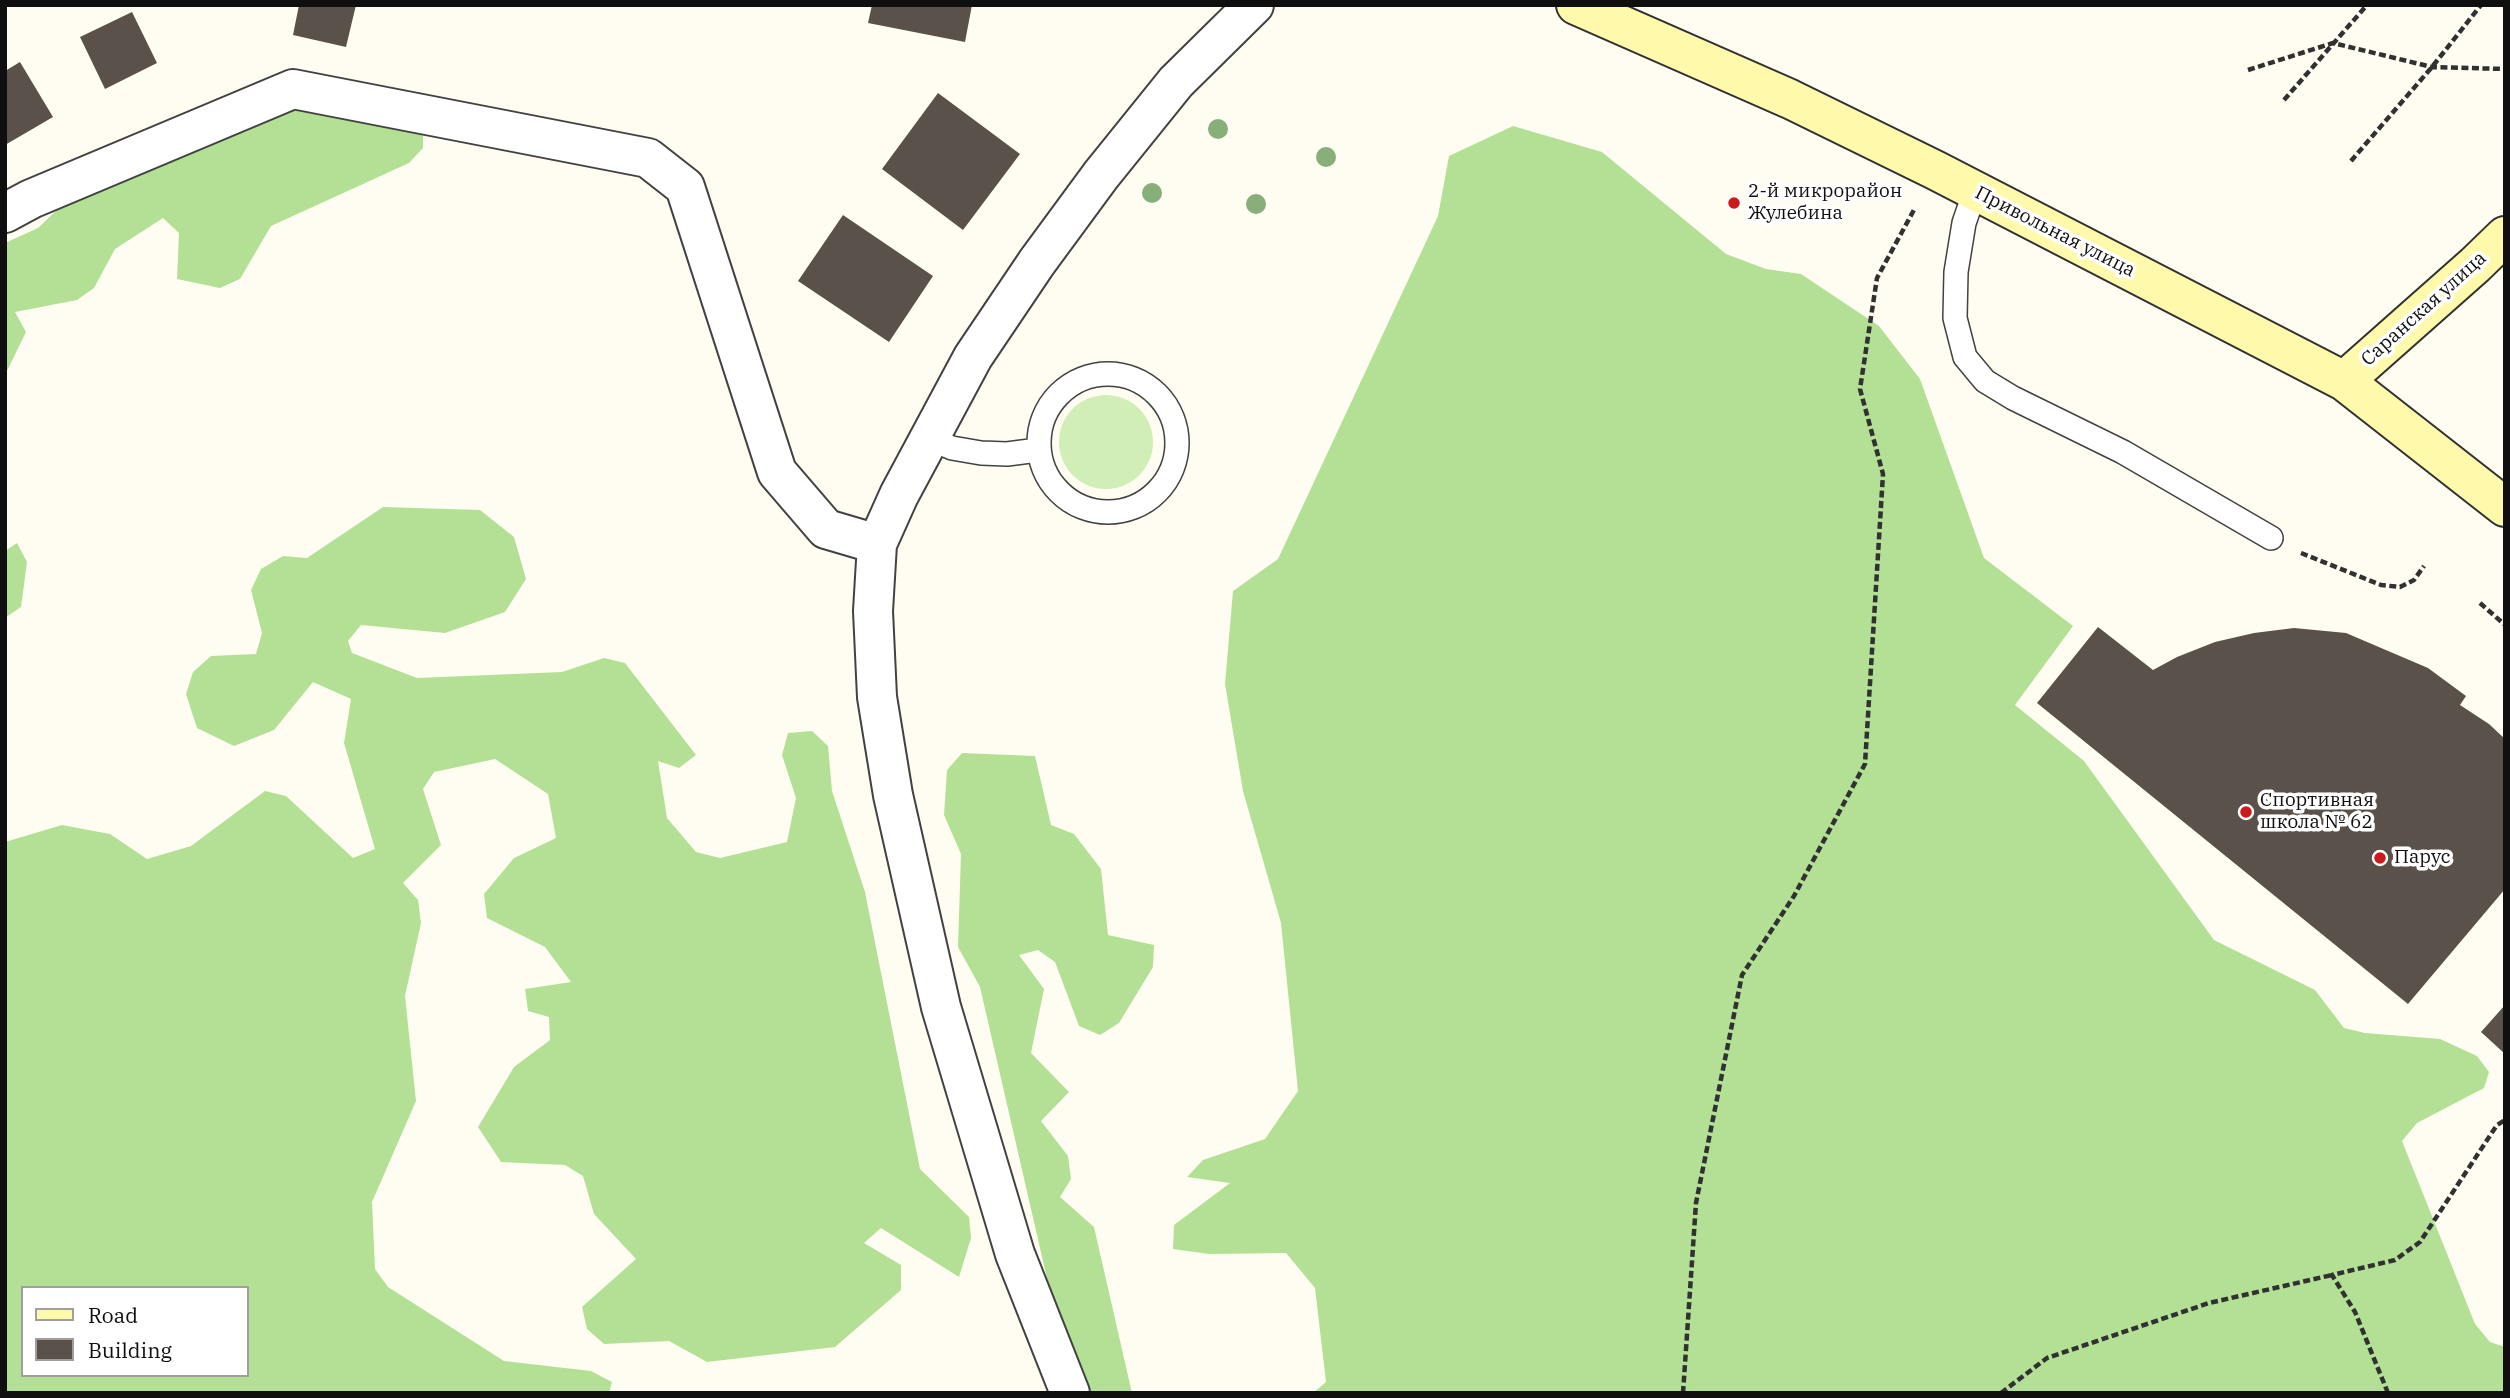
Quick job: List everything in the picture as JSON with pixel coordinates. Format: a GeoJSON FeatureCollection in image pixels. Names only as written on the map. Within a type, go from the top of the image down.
{"type":"FeatureCollection","features":[{"type":"Feature","properties":{"kind":"main road","name":"Привольная улица"},"geometry":{"type":"LineString","coordinates":[[1576,5],[1790,99],[1936,170],[2344,381],[2505,507]]}},
{"type":"Feature","properties":{"kind":"main road","name":"Саранская улица"},"geometry":{"type":"LineString","coordinates":[[2344,381],[2505,236]]}},
{"type":"Feature","properties":{"kind":"street"},"geometry":{"type":"LineString","coordinates":[[1070,1393],[1015,1254],[941,1007],[932,968],[893,795],[877,697],[873,611],[877,544],[928,438],[973,357],[1037,262],[1101,175],[1176,82],[1254,5]]}},
{"type":"Feature","properties":{"kind":"street"},"geometry":{"type":"LineString","coordinates":[[5,213],[31,199],[293,89],[648,158],[685,187],[777,472],[826,528],[877,544]]}},
{"type":"Feature","properties":{"kind":"lane"},"geometry":{"type":"LineString","coordinates":[[1975,191],[1964,223],[1958,260],[1955,318],[1965,357],[1978,373],[1985,381],[2013,398],[2123,452],[2270,537]]}},
{"type":"Feature","properties":{"kind":"lane"},"geometry":{"type":"LineString","coordinates":[[1098,373],[1123,374],[1137,379],[1163,399],[1178,434],[1176,459],[1169,477],[1153,496],[1142,504],[1113,513],[1082,508],[1055,489],[1042,469],[1038,450],[1040,426],[1049,404],[1072,382],[1098,373]]}},
{"type":"Feature","properties":{"kind":"lane"},"geometry":{"type":"LineString","coordinates":[[928,438],[952,448],[981,453],[1007,454],[1038,450]]}},
{"type":"Feature","properties":{"kind":"path"},"geometry":{"type":"LineString","coordinates":[[2284,100],[2367,5]]}},
{"type":"Feature","properties":{"kind":"path"},"geometry":{"type":"LineString","coordinates":[[2351,161],[2481,5]]}},
{"type":"Feature","properties":{"kind":"path"},"geometry":{"type":"LineString","coordinates":[[2248,70],[2333,43],[2432,67],[2505,69]]}},
{"type":"Feature","properties":{"kind":"path"},"geometry":{"type":"LineString","coordinates":[[1683,1393],[1696,1203],[1742,975],[1794,896],[1865,764],[1883,474],[1860,389],[1877,278],[1936,170]]}},
{"type":"Feature","properties":{"kind":"path"},"geometry":{"type":"LineString","coordinates":[[2270,537],[2303,554],[2381,585],[2400,587],[2414,579],[2424,566]]}},
{"type":"Feature","properties":{"kind":"path"},"geometry":{"type":"LineString","coordinates":[[2480,603],[2505,625]]}},
{"type":"Feature","properties":{"kind":"path"},"geometry":{"type":"LineString","coordinates":[[2001,1393],[2047,1359],[2209,1303],[2395,1259],[2420,1242],[2497,1125],[2505,1120]]}},
{"type":"Feature","properties":{"kind":"path"},"geometry":{"type":"LineString","coordinates":[[2332,1275],[2355,1312],[2388,1393]]}},
{"type":"Feature","properties":{"kind":"green space"},"geometry":{"type":"Polygon","coordinates":[[[262,93],[423,127],[423,148],[409,163],[271,226],[240,279],[220,288],[177,279],[179,233],[163,218],[115,249],[94,288],[77,300],[15,312],[26,332],[5,375],[5,243],[38,228],[84,184],[262,93]]]}},
{"type":"Feature","properties":{"kind":"green space"},"geometry":{"type":"Polygon","coordinates":[[[1513,126],[1602,152],[1726,254],[1766,269],[1801,274],[1879,326],[1920,379],[1984,558],[2073,626],[2015,705],[2084,761],[2214,940],[2315,990],[2344,1028],[2365,1033],[2440,1039],[2477,1056],[2489,1072],[2484,1088],[2417,1123],[2402,1141],[2475,1324],[2490,1342],[2505,1347],[2505,1393],[1313,1393],[1326,1382],[1315,1288],[1286,1253],[1209,1254],[1173,1249],[1174,1225],[1230,1183],[1187,1177],[1203,1160],[1265,1139],[1298,1091],[1281,923],[1243,791],[1225,684],[1233,591],[1278,559],[1438,216],[1449,156],[1513,126]]]}},
{"type":"Feature","properties":{"kind":"green space"},"geometry":{"type":"Polygon","coordinates":[[[1106,395],[1124,399],[1139,409],[1149,424],[1153,442],[1149,460],[1139,475],[1124,485],[1106,489],[1088,485],[1073,475],[1063,460],[1059,442],[1063,424],[1073,409],[1088,399],[1106,395]]]}},
{"type":"Feature","properties":{"kind":"green space"},"geometry":{"type":"Polygon","coordinates":[[[383,507],[480,510],[514,537],[526,579],[505,612],[445,633],[361,625],[348,641],[352,653],[417,678],[562,672],[604,658],[625,663],[696,755],[679,768],[658,761],[667,818],[696,852],[720,858],[787,842],[796,798],[782,755],[788,733],[812,731],[828,746],[832,791],[865,892],[920,1169],[969,1217],[971,1238],[959,1277],[881,1228],[864,1243],[901,1265],[901,1290],[835,1347],[707,1362],[669,1341],[604,1344],[587,1329],[582,1307],[636,1259],[594,1214],[583,1176],[565,1165],[501,1162],[478,1127],[514,1067],[550,1040],[549,1017],[528,1011],[525,989],[571,982],[545,947],[487,918],[484,894],[514,858],[556,838],[548,794],[495,759],[434,772],[423,789],[441,845],[403,883],[418,900],[421,923],[405,996],[416,1101],[372,1202],[375,1269],[388,1287],[504,1361],[591,1371],[612,1382],[609,1393],[5,1393],[5,842],[62,825],[110,834],[147,859],[191,846],[265,791],[286,796],[353,858],[375,849],[344,743],[351,699],[313,682],[274,730],[234,746],[197,728],[186,694],[193,672],[211,656],[256,654],[262,633],[251,590],[261,569],[283,556],[307,558],[383,507]]]}},
{"type":"Feature","properties":{"kind":"green space"},"geometry":{"type":"Polygon","coordinates":[[[17,543],[27,562],[21,607],[5,618],[5,551],[17,543]]]}},
{"type":"Feature","properties":{"kind":"green space"},"geometry":{"type":"Polygon","coordinates":[[[962,753],[1035,756],[1051,825],[1074,834],[1101,869],[1108,935],[1154,945],[1153,967],[1119,1023],[1100,1035],[1079,1026],[1055,962],[1038,950],[1019,955],[1044,989],[1031,1053],[1069,1092],[1041,1121],[1068,1156],[1071,1179],[1060,1197],[1094,1227],[1132,1393],[1088,1393],[1054,1309],[980,987],[958,947],[961,854],[944,815],[947,770],[962,753]]]}},
{"type":"Feature","properties":{"kind":"building"},"geometry":{"type":"Polygon","coordinates":[[[299,5],[356,5],[346,47],[293,35],[299,5]]]}},
{"type":"Feature","properties":{"kind":"building"},"geometry":{"type":"Polygon","coordinates":[[[872,5],[972,5],[965,42],[868,23],[872,5]]]}},
{"type":"Feature","properties":{"kind":"building"},"geometry":{"type":"Polygon","coordinates":[[[132,12],[157,63],[105,89],[80,37],[132,12]]]}},
{"type":"Feature","properties":{"kind":"building"},"geometry":{"type":"Polygon","coordinates":[[[20,62],[53,117],[5,145],[5,71],[20,62]]]}},
{"type":"Feature","properties":{"kind":"building"},"geometry":{"type":"Polygon","coordinates":[[[938,93],[1020,154],[963,230],[882,169],[938,93]]]}},
{"type":"Feature","properties":{"kind":"building"},"geometry":{"type":"Polygon","coordinates":[[[843,215],[933,276],[889,342],[798,281],[843,215]]]}},
{"type":"Feature","properties":{"kind":"building","name":"Спортивная школа № 62"},"geometry":{"type":"Polygon","coordinates":[[[2098,627],[2153,670],[2215,642],[2254,633],[2294,628],[2346,633],[2428,668],[2466,696],[2460,705],[2489,724],[2505,739],[2505,889],[2408,1004],[2037,703],[2098,627]]]}},
{"type":"Feature","properties":{"kind":"building"},"geometry":{"type":"Polygon","coordinates":[[[2505,1005],[2505,1054],[2481,1032],[2505,1005]]]}},
{"type":"Feature","properties":{"kind":"place","name":"2-й микрорайон Жулебина"},"geometry":{"type":"Point","coordinates":[1734,203]}},
{"type":"Feature","properties":{"kind":"place","name":"Спортивная школа № 62"},"geometry":{"type":"Point","coordinates":[2246,812]}},
{"type":"Feature","properties":{"kind":"place","name":"Парус"},"geometry":{"type":"Point","coordinates":[2380,858]}}]}
